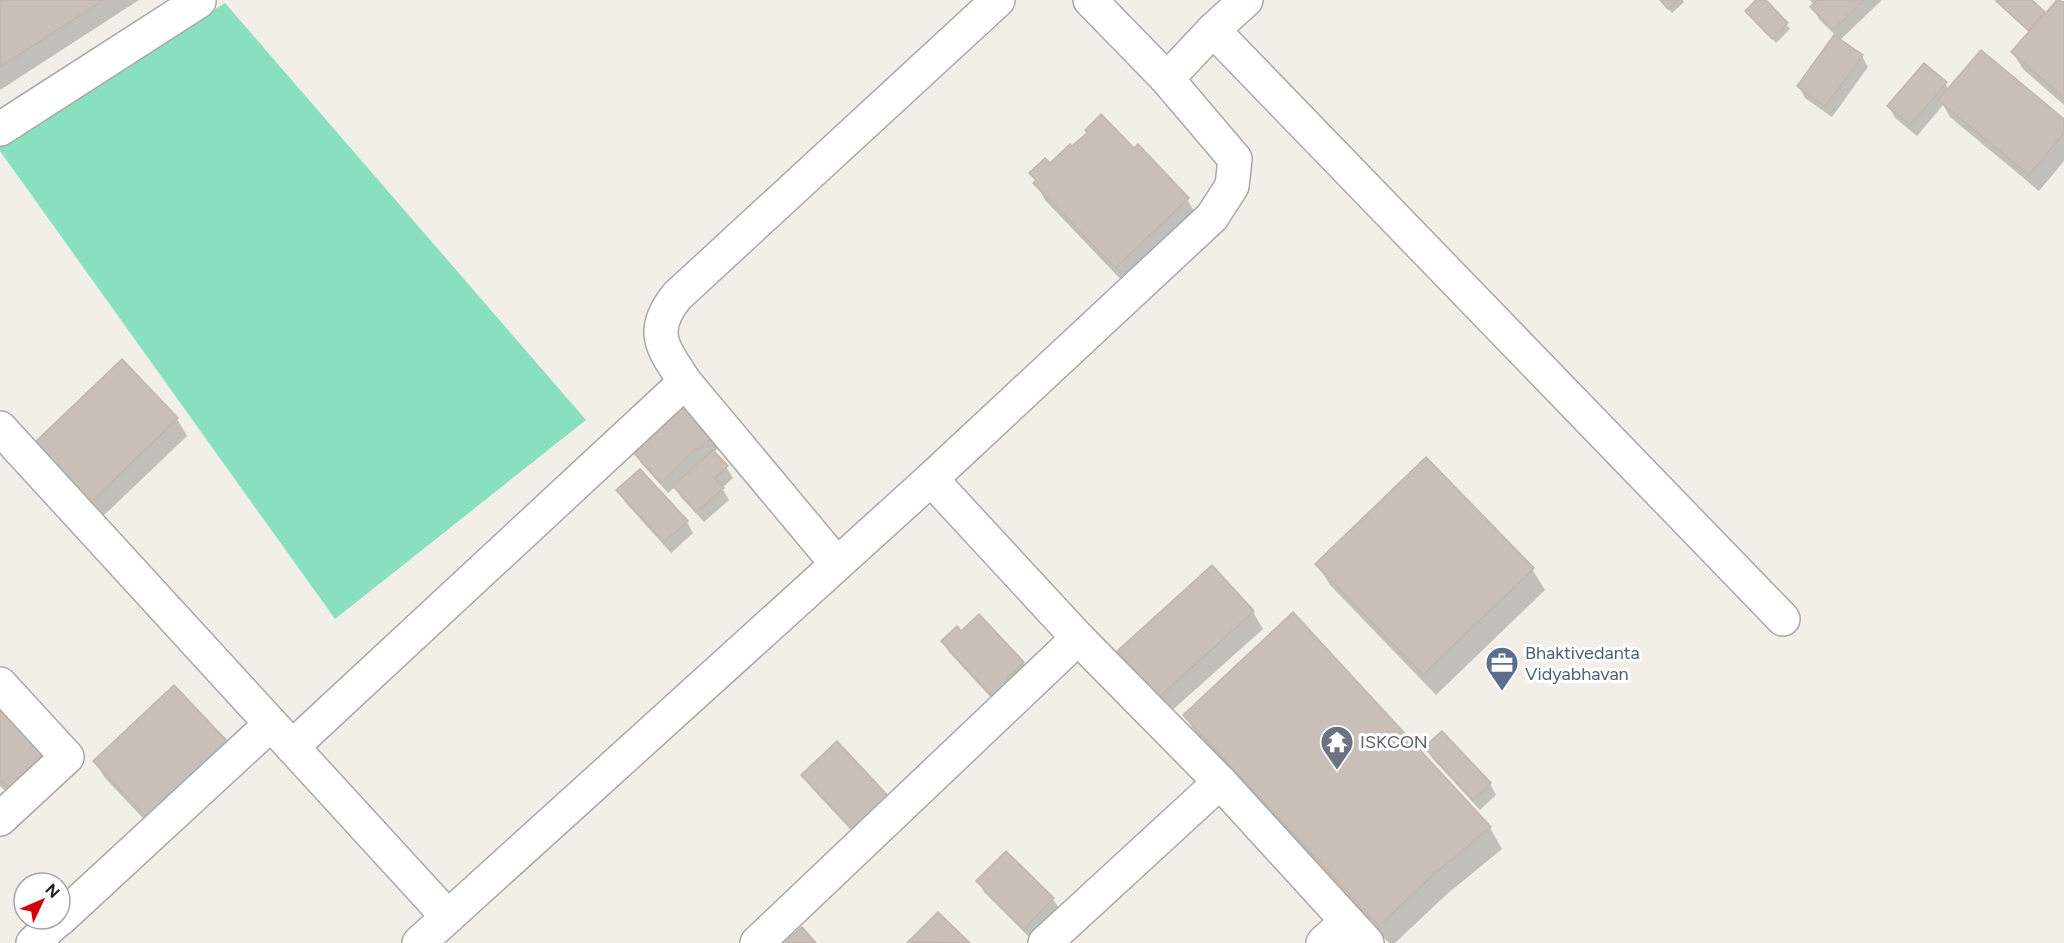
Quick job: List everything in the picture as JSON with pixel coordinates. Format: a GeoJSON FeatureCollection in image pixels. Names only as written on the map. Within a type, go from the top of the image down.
{"type":"FeatureCollection","features":[{"type":"Feature","properties":{"kind":"street"},"geometry":{"type":"LineString","coordinates":[[0,129],[199,2],[198,0]]}},
{"type":"Feature","properties":{"kind":"street"},"geometry":{"type":"LineString","coordinates":[[837,564],[685,382],[661,339],[660,325],[666,310],[677,296],[998,0]]}},
{"type":"Feature","properties":{"kind":"street"},"geometry":{"type":"LineString","coordinates":[[419,943],[931,479],[1212,217],[1232,186],[1235,159],[1167,79],[1090,0]]}},
{"type":"Feature","properties":{"kind":"street"},"geometry":{"type":"LineString","coordinates":[[1167,79],[1213,30],[1246,0]]}},
{"type":"Feature","properties":{"kind":"street"},"geometry":{"type":"LineString","coordinates":[[1213,30],[1783,619]]}},
{"type":"Feature","properties":{"kind":"street"},"geometry":{"type":"LineString","coordinates":[[72,909],[281,735],[685,382]]}},
{"type":"Feature","properties":{"kind":"street"},"geometry":{"type":"LineString","coordinates":[[0,428],[448,916]]}},
{"type":"Feature","properties":{"kind":"street"},"geometry":{"type":"LineString","coordinates":[[931,479],[1078,638],[1220,783],[1357,932],[1323,943]]}},
{"type":"Feature","properties":{"kind":"street"},"geometry":{"type":"LineString","coordinates":[[758,943],[1078,638]]}},
{"type":"Feature","properties":{"kind":"street"},"geometry":{"type":"LineString","coordinates":[[0,684],[67,758],[0,819]]}},
{"type":"Feature","properties":{"kind":"street"},"geometry":{"type":"LineString","coordinates":[[1045,943],[1220,783]]}},
{"type":"Feature","properties":{"kind":"street"},"geometry":{"type":"LineString","coordinates":[[33,943],[46,931]]}},
{"type":"Feature","properties":{"kind":"green space"},"geometry":{"type":"Polygon","coordinates":[[[225,3],[586,420],[335,619],[0,151],[0,146],[225,3]]]}},
{"type":"Feature","properties":{"kind":"building"},"geometry":{"type":"Polygon","coordinates":[[[0,0],[104,0],[0,67],[0,0]]]}},
{"type":"Feature","properties":{"kind":"building"},"geometry":{"type":"Polygon","coordinates":[[[1660,0],[1679,0],[1668,9],[1660,0]]]}},
{"type":"Feature","properties":{"kind":"building"},"geometry":{"type":"Polygon","coordinates":[[[1756,0],[1766,0],[1788,23],[1772,39],[1745,11],[1756,0]]]}},
{"type":"Feature","properties":{"kind":"building"},"geometry":{"type":"Polygon","coordinates":[[[1817,0],[1864,0],[1833,30],[1810,7],[1817,0]]]}},
{"type":"Feature","properties":{"kind":"building"},"geometry":{"type":"Polygon","coordinates":[[[1997,0],[2032,0],[2045,12],[2028,30],[1997,0]]]}},
{"type":"Feature","properties":{"kind":"building"},"geometry":{"type":"Polygon","coordinates":[[[2057,0],[2064,2],[2064,98],[2011,52],[2057,0]]]}},
{"type":"Feature","properties":{"kind":"building"},"geometry":{"type":"Polygon","coordinates":[[[1834,35],[1863,55],[1825,107],[1797,86],[1834,35]]]}},
{"type":"Feature","properties":{"kind":"building"},"geometry":{"type":"Polygon","coordinates":[[[1981,50],[2064,119],[2064,133],[2029,175],[1938,100],[1981,50]]]}},
{"type":"Feature","properties":{"kind":"building"},"geometry":{"type":"Polygon","coordinates":[[[1924,63],[1947,82],[1910,125],[1887,106],[1924,63]]]}},
{"type":"Feature","properties":{"kind":"building"},"geometry":{"type":"Polygon","coordinates":[[[1101,114],[1134,148],[1138,144],[1189,198],[1115,268],[1033,183],[1036,180],[1029,173],[1045,158],[1050,163],[1070,144],[1072,146],[1087,133],[1085,130],[1101,114]]]}},
{"type":"Feature","properties":{"kind":"building"},"geometry":{"type":"Polygon","coordinates":[[[122,359],[178,418],[89,504],[32,445],[122,359]]]}},
{"type":"Feature","properties":{"kind":"building"},"geometry":{"type":"Polygon","coordinates":[[[684,403],[714,436],[698,450],[696,448],[661,483],[633,452],[684,403]]]}},
{"type":"Feature","properties":{"kind":"building"},"geometry":{"type":"Polygon","coordinates":[[[713,450],[728,466],[715,478],[724,488],[696,512],[673,486],[713,450]]]}},
{"type":"Feature","properties":{"kind":"building"},"geometry":{"type":"Polygon","coordinates":[[[1426,457],[1534,568],[1423,675],[1315,564],[1426,457]]]}},
{"type":"Feature","properties":{"kind":"building"},"geometry":{"type":"Polygon","coordinates":[[[640,469],[688,521],[664,542],[616,490],[640,469]]]}},
{"type":"Feature","properties":{"kind":"building"},"geometry":{"type":"Polygon","coordinates":[[[1212,565],[1254,611],[1158,698],[1116,652],[1212,565]]]}},
{"type":"Feature","properties":{"kind":"building","name":"ISKCON"},"geometry":{"type":"Polygon","coordinates":[[[1293,612],[1491,827],[1435,873],[1379,926],[1183,715],[1293,612]]]}},
{"type":"Feature","properties":{"kind":"building"},"geometry":{"type":"Polygon","coordinates":[[[979,614],[1024,662],[1007,678],[1016,689],[1000,705],[941,641],[957,626],[961,631],[979,614]]]}},
{"type":"Feature","properties":{"kind":"building"},"geometry":{"type":"Polygon","coordinates":[[[174,685],[228,742],[148,819],[93,761],[174,685]]]}},
{"type":"Feature","properties":{"kind":"building"},"geometry":{"type":"Polygon","coordinates":[[[0,706],[55,757],[19,797],[0,780],[0,706]]]}},
{"type":"Feature","properties":{"kind":"building"},"geometry":{"type":"Polygon","coordinates":[[[1442,731],[1491,783],[1473,800],[1424,747],[1442,731]]]}},
{"type":"Feature","properties":{"kind":"building"},"geometry":{"type":"Polygon","coordinates":[[[837,741],[892,800],[856,833],[801,775],[837,741]]]}},
{"type":"Feature","properties":{"kind":"building"},"geometry":{"type":"Polygon","coordinates":[[[1006,851],[1054,898],[1024,929],[976,881],[1006,851]]]}},
{"type":"Feature","properties":{"kind":"building"},"geometry":{"type":"Polygon","coordinates":[[[938,912],[970,943],[908,942],[938,912]]]}},
{"type":"Feature","properties":{"kind":"building"},"geometry":{"type":"Polygon","coordinates":[[[802,927],[816,943],[785,942],[802,927]]]}},
{"type":"Feature","properties":{"kind":"place","name":"Bhaktivedanta Vidyabhavan"},"geometry":{"type":"Point","coordinates":[1502,692]}},
{"type":"Feature","properties":{"kind":"place","name":"ISKCON"},"geometry":{"type":"Point","coordinates":[1337,771]}}]}
